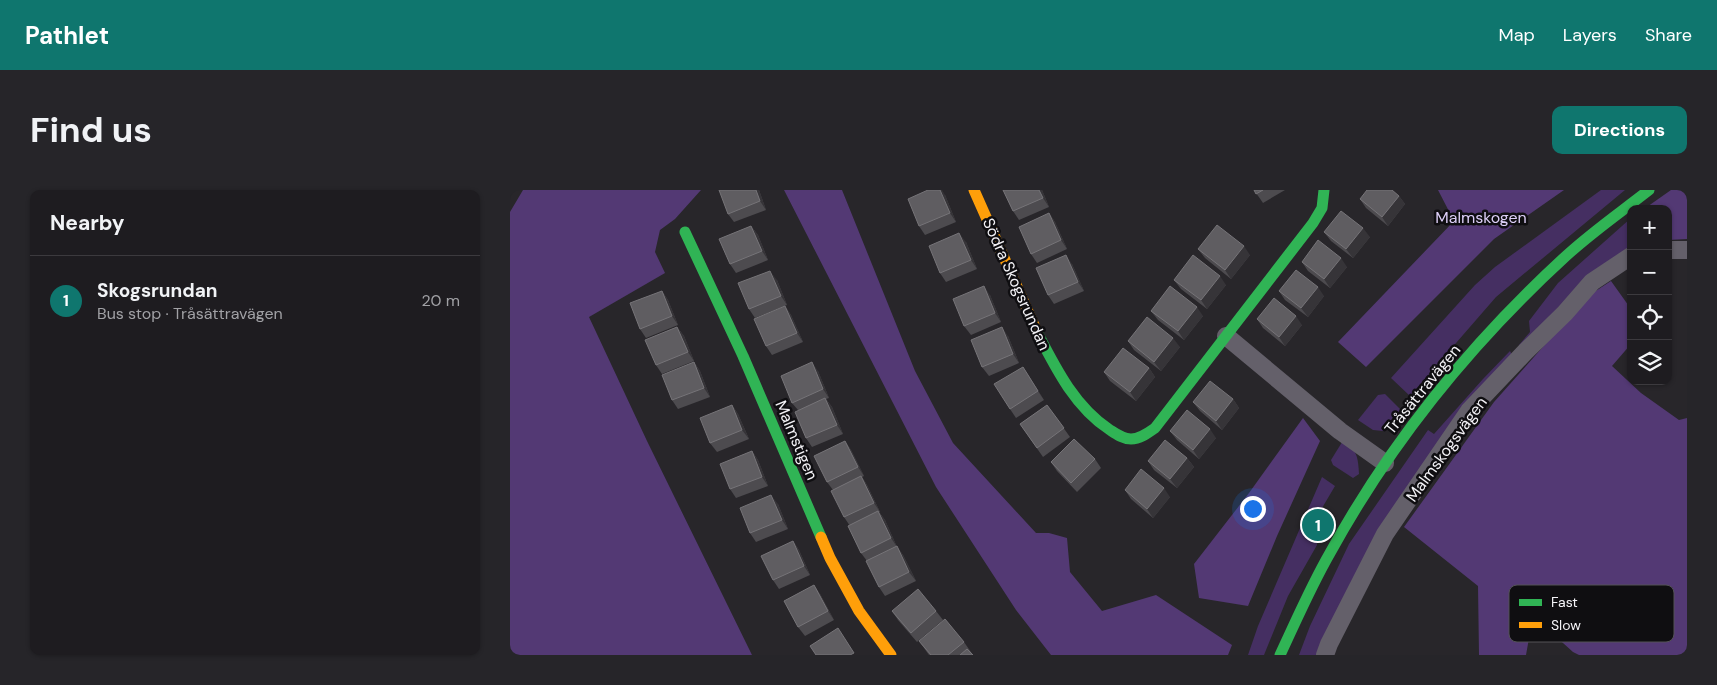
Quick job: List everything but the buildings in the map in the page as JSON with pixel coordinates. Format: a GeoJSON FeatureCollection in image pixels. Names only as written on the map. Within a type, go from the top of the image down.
{"type":"FeatureCollection","features":[{"type":"Feature","properties":{"kind":"street","name":"Södra Skogsrundan"},"geometry":{"type":"LineString","coordinates":[[974,190],[1025,309],[1043,345],[1072,393],[1088,413],[1120,437],[1131,439],[1143,436],[1155,428],[1312,223],[1322,208],[1324,190]]}},
{"type":"Feature","properties":{"kind":"street","name":"Tråsättravägen"},"geometry":{"type":"LineString","coordinates":[[1280,655],[1300,609],[1345,524],[1385,464],[1442,386],[1506,314],[1576,247],[1649,190]]}},
{"type":"Feature","properties":{"kind":"street","name":"Malmstigen"},"geometry":{"type":"LineString","coordinates":[[685,232],[743,356],[830,558],[860,611],[891,655]]}},
{"type":"Feature","properties":{"kind":"street"},"geometry":{"type":"LineString","coordinates":[[1672,250],[1687,250]]}},
{"type":"Feature","properties":{"kind":"street","name":"Malmskogsvägen"},"geometry":{"type":"LineString","coordinates":[[1325,655],[1385,534],[1469,411],[1565,313],[1592,282],[1627,259]]}},
{"type":"Feature","properties":{"kind":"street"},"geometry":{"type":"LineString","coordinates":[[1226,336],[1340,431],[1385,464]]}},
{"type":"Feature","properties":{"kind":"shaded area"},"geometry":{"type":"Polygon","coordinates":[[[1601,190],[1625,190],[1496,297],[1410,396],[1391,378],[1475,285],[1495,267],[1601,190]]]}},
{"type":"Feature","properties":{"kind":"shaded area"},"geometry":{"type":"Polygon","coordinates":[[[1627,222],[1627,253],[1524,345],[1519,345],[1530,332],[1529,321],[1558,283],[1627,222]]]}},
{"type":"Feature","properties":{"kind":"shaded area"},"geometry":{"type":"Polygon","coordinates":[[[1510,351],[1513,357],[1428,459],[1317,655],[1299,655],[1310,626],[1349,544],[1428,430],[1434,434],[1510,351]]]}},
{"type":"Feature","properties":{"kind":"shaded area"},"geometry":{"type":"Polygon","coordinates":[[[1385,394],[1400,409],[1395,420],[1383,431],[1373,430],[1358,420],[1378,395],[1385,394]]]}},
{"type":"Feature","properties":{"kind":"shaded area"},"geometry":{"type":"Polygon","coordinates":[[[1344,439],[1352,447],[1357,459],[1359,474],[1353,478],[1333,465],[1331,460],[1344,439]]]}},
{"type":"Feature","properties":{"kind":"shaded area"},"geometry":{"type":"Polygon","coordinates":[[[1322,477],[1335,486],[1312,525],[1317,537],[1317,545],[1288,596],[1264,655],[1248,655],[1258,626],[1322,477]]]}},
{"type":"Feature","properties":{"kind":"green space"},"geometry":{"type":"Polygon","coordinates":[[[523,190],[701,190],[675,219],[660,230],[655,252],[665,273],[589,317],[647,441],[752,655],[510,655],[510,212],[523,190]]]}},
{"type":"Feature","properties":{"kind":"green space"},"geometry":{"type":"Polygon","coordinates":[[[784,190],[842,190],[915,371],[953,443],[1036,533],[1049,533],[1067,538],[1070,572],[1102,611],[1156,595],[1232,645],[1228,655],[1051,655],[1016,610],[936,487],[784,190]]]}},
{"type":"Feature","properties":{"kind":"green space","name":"Malmskogen"},"geometry":{"type":"Polygon","coordinates":[[[1438,190],[1564,190],[1494,239],[1366,367],[1338,342],[1454,221],[1438,190]]]}},
{"type":"Feature","properties":{"kind":"green space"},"geometry":{"type":"Polygon","coordinates":[[[1671,190],[1687,190],[1687,239],[1672,240],[1672,205],[1650,205],[1671,190]]]}},
{"type":"Feature","properties":{"kind":"green space"},"geometry":{"type":"Polygon","coordinates":[[[1611,281],[1627,303],[1627,349],[1612,366],[1627,380],[1627,385],[1632,385],[1679,420],[1687,418],[1687,655],[1579,655],[1562,642],[1674,642],[1674,585],[1509,585],[1509,642],[1528,642],[1526,655],[1479,655],[1478,586],[1404,527],[1494,402],[1588,296],[1611,281]]]}},
{"type":"Feature","properties":{"kind":"green space"},"geometry":{"type":"Polygon","coordinates":[[[1303,418],[1320,441],[1248,606],[1199,598],[1194,564],[1249,493],[1303,418]]]}},
{"type":"Feature","properties":{"kind":"traffic: fast"},"geometry":{"type":"LineString","coordinates":[[1037,332],[1059,373],[1086,410],[1112,432],[1128,439],[1138,438],[1155,428],[1313,223],[1322,208],[1324,190]]}},
{"type":"Feature","properties":{"kind":"traffic: fast"},"geometry":{"type":"LineString","coordinates":[[1280,655],[1316,578],[1354,512],[1379,472],[1436,395],[1466,358],[1531,289],[1586,239],[1649,190]]}},
{"type":"Feature","properties":{"kind":"traffic: fast"},"geometry":{"type":"LineString","coordinates":[[685,232],[743,356],[821,537]]}},
{"type":"Feature","properties":{"kind":"traffic: slow"},"geometry":{"type":"LineString","coordinates":[[974,190],[1037,332]]}},
{"type":"Feature","properties":{"kind":"traffic: slow"},"geometry":{"type":"LineString","coordinates":[[821,537],[830,558],[859,611],[891,655]]}},
{"type":"Feature","properties":{"kind":"place","name":"Skogsrundan"},"geometry":{"type":"Point","coordinates":[1318,525]}}]}
